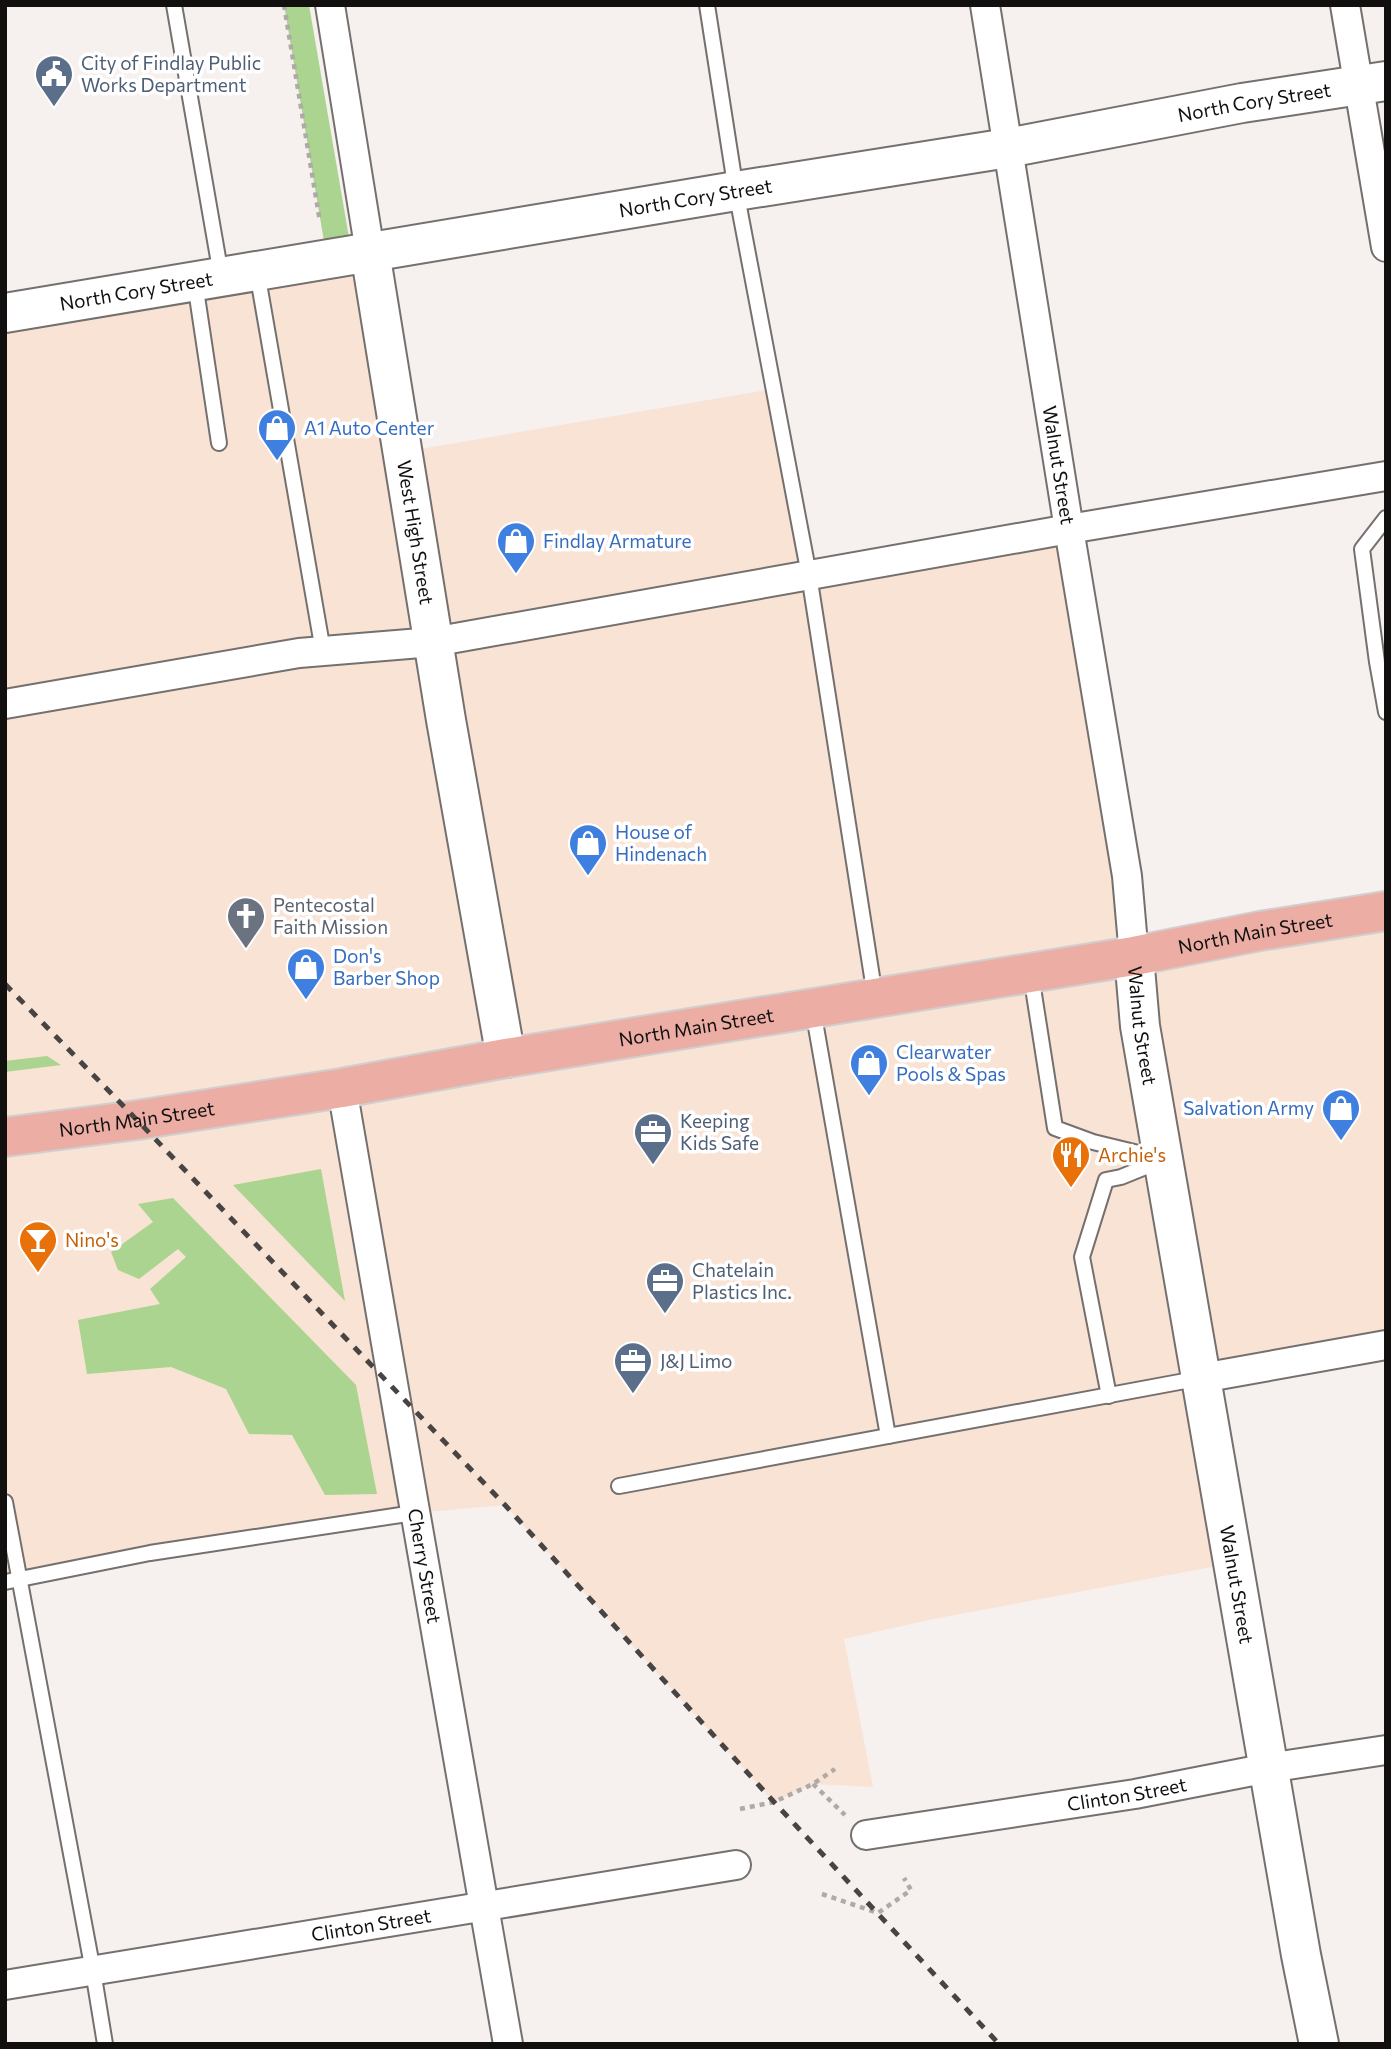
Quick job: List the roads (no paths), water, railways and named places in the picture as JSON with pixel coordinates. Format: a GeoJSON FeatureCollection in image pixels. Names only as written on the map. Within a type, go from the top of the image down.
{"type":"FeatureCollection","features":[{"type":"Feature","properties":{"kind":"main road","name":"North Main Street"},"geometry":{"type":"LineString","coordinates":[[5,1137],[137,1120],[342,1088],[506,1058],[1134,956],[1260,931],[1386,911]]}},
{"type":"Feature","properties":{"kind":"street","name":"West High Street"},"geometry":{"type":"LineString","coordinates":[[330,5],[433,642],[506,1058]]}},
{"type":"Feature","properties":{"kind":"street","name":"Walnut Street"},"geometry":{"type":"LineString","coordinates":[[985,5],[1127,876],[1140,1026],[1268,1768],[1319,2044]]}},
{"type":"Feature","properties":{"kind":"street"},"geometry":{"type":"LineString","coordinates":[[1345,5],[1372,83],[1386,247]]}},
{"type":"Feature","properties":{"kind":"street","name":"North Cory Street"},"geometry":{"type":"LineString","coordinates":[[5,313],[1008,148],[1242,103],[1372,83]]}},
{"type":"Feature","properties":{"kind":"street"},"geometry":{"type":"LineString","coordinates":[[5,704],[299,653],[433,642],[1069,529],[1386,476]]}},
{"type":"Feature","properties":{"kind":"street","name":"Cherry Street"},"geometry":{"type":"LineString","coordinates":[[342,1088],[508,2044]]}},
{"type":"Feature","properties":{"kind":"street"},"geometry":{"type":"LineString","coordinates":[[1202,1378],[1386,1345]]}},
{"type":"Feature","properties":{"kind":"street","name":"Clinton Street"},"geometry":{"type":"LineString","coordinates":[[866,1835],[1135,1794],[1268,1768],[1386,1750]]}},
{"type":"Feature","properties":{"kind":"street","name":"Clinton Street"},"geometry":{"type":"LineString","coordinates":[[5,1985],[736,1866]]}},
{"type":"Feature","properties":{"kind":"lane"},"geometry":{"type":"LineString","coordinates":[[174,5],[224,276],[323,651]]}},
{"type":"Feature","properties":{"kind":"lane"},"geometry":{"type":"LineString","coordinates":[[707,5],[736,191],[809,575],[875,998]]}},
{"type":"Feature","properties":{"kind":"lane"},"geometry":{"type":"LineString","coordinates":[[219,443],[224,276]]}},
{"type":"Feature","properties":{"kind":"lane"},"geometry":{"type":"LineString","coordinates":[[1386,518],[1362,549],[1386,712]]}},
{"type":"Feature","properties":{"kind":"lane"},"geometry":{"type":"LineString","coordinates":[[1030,972],[1055,1128],[1093,1142],[1163,1160]]}},
{"type":"Feature","properties":{"kind":"lane"},"geometry":{"type":"LineString","coordinates":[[813,1007],[888,1436]]}},
{"type":"Feature","properties":{"kind":"lane"},"geometry":{"type":"LineString","coordinates":[[1109,1395],[1082,1257],[1106,1180],[1121,1177],[1163,1160]]}},
{"type":"Feature","properties":{"kind":"lane"},"geometry":{"type":"LineString","coordinates":[[619,1486],[1202,1378]]}},
{"type":"Feature","properties":{"kind":"lane"},"geometry":{"type":"LineString","coordinates":[[5,1502],[12,1581],[93,1970],[105,2044]]}},
{"type":"Feature","properties":{"kind":"lane"},"geometry":{"type":"LineString","coordinates":[[12,1581],[150,1553],[414,1513]]}},
{"type":"Feature","properties":{"kind":"railway"},"geometry":{"type":"LineString","coordinates":[[5,984],[505,1505],[774,1802],[999,2044]]}},
{"type":"Feature","properties":{"kind":"place","name":"City of Findlay Public Works Department"},"geometry":{"type":"Point","coordinates":[54,108]}},
{"type":"Feature","properties":{"kind":"place","name":"A1 Auto Center"},"geometry":{"type":"Point","coordinates":[277,462]}},
{"type":"Feature","properties":{"kind":"place","name":"Findlay Armature"},"geometry":{"type":"Point","coordinates":[516,575]}},
{"type":"Feature","properties":{"kind":"place","name":"House of Hindenach"},"geometry":{"type":"Point","coordinates":[588,877]}},
{"type":"Feature","properties":{"kind":"place","name":"Pentecostal Faith Mission"},"geometry":{"type":"Point","coordinates":[246,950]}},
{"type":"Feature","properties":{"kind":"place","name":"Don's Barber Shop"},"geometry":{"type":"Point","coordinates":[306,1001]}},
{"type":"Feature","properties":{"kind":"place","name":"Clearwater Pools & Spas"},"geometry":{"type":"Point","coordinates":[869,1097]}},
{"type":"Feature","properties":{"kind":"place","name":"Salvation Army"},"geometry":{"type":"Point","coordinates":[1341,1142]}},
{"type":"Feature","properties":{"kind":"place","name":"Keeping Kids Safe"},"geometry":{"type":"Point","coordinates":[653,1166]}},
{"type":"Feature","properties":{"kind":"place","name":"Archie's"},"geometry":{"type":"Point","coordinates":[1071,1189]}},
{"type":"Feature","properties":{"kind":"place","name":"Nino's"},"geometry":{"type":"Point","coordinates":[38,1274]}},
{"type":"Feature","properties":{"kind":"place","name":"Chatelain Plastics Inc."},"geometry":{"type":"Point","coordinates":[665,1315]}},
{"type":"Feature","properties":{"kind":"place","name":"J&J Limo"},"geometry":{"type":"Point","coordinates":[633,1395]}}]}
